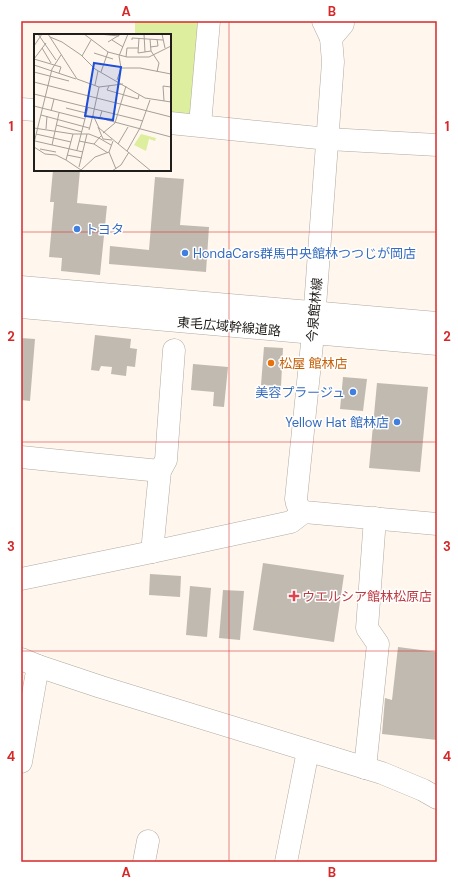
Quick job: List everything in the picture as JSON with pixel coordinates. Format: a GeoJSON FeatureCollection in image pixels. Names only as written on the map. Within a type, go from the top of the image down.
{"type":"FeatureCollection","features":[{"type":"Feature","properties":{"kind":"main road"},"geometry":{"type":"LineString","coordinates":[[200,125],[209,21]]}},
{"type":"Feature","properties":{"kind":"main road","name":"今泉館林線"},"geometry":{"type":"LineString","coordinates":[[304,512],[296,500],[313,334],[328,139],[333,62],[333,27]]}},
{"type":"Feature","properties":{"kind":"main road"},"geometry":{"type":"LineString","coordinates":[[21,109],[34,110]]}},
{"type":"Feature","properties":{"kind":"main road"},"geometry":{"type":"LineString","coordinates":[[171,123],[328,139],[437,145]]}},
{"type":"Feature","properties":{"kind":"main road","name":"東毛広域幹線道路"},"geometry":{"type":"LineString","coordinates":[[21,287],[437,323]]}},
{"type":"Feature","properties":{"kind":"main road","name":"東毛広域幹線道路"},"geometry":{"type":"LineString","coordinates":[[21,307],[437,344]]}},
{"type":"Feature","properties":{"kind":"main road"},"geometry":{"type":"LineString","coordinates":[[152,552],[160,471],[166,460],[174,350]]}},
{"type":"Feature","properties":{"kind":"main road"},"geometry":{"type":"LineString","coordinates":[[21,457],[160,471]]}},
{"type":"Feature","properties":{"kind":"main road"},"geometry":{"type":"LineString","coordinates":[[21,578],[291,522],[304,512],[437,524]]}},
{"type":"Feature","properties":{"kind":"main road"},"geometry":{"type":"LineString","coordinates":[[365,768],[378,644],[367,628],[375,518]]}},
{"type":"Feature","properties":{"kind":"main road"},"geometry":{"type":"LineString","coordinates":[[21,762],[30,663],[101,687],[382,773],[423,790],[437,798]]}},
{"type":"Feature","properties":{"kind":"main road"},"geometry":{"type":"LineString","coordinates":[[286,862],[308,751]]}},
{"type":"Feature","properties":{"kind":"main road"},"geometry":{"type":"LineString","coordinates":[[144,862],[148,840]]}},
{"type":"Feature","properties":{"kind":"green space"},"geometry":{"type":"Polygon","coordinates":[[[135,21],[209,21],[201,120],[171,116],[171,34],[135,34],[135,21]]]}},
{"type":"Feature","properties":{"kind":"building"},"geometry":{"type":"Polygon","coordinates":[[[53,171],[80,171],[77,203],[107,206],[100,275],[61,271],[62,258],[49,257],[54,202],[50,202],[53,171]]]}},
{"type":"Feature","properties":{"kind":"building"},"geometry":{"type":"Polygon","coordinates":[[[155,177],[184,179],[180,225],[209,227],[206,272],[109,264],[110,246],[149,250],[155,177]]]}},
{"type":"Feature","properties":{"kind":"building"},"geometry":{"type":"Polygon","coordinates":[[[95,335],[131,339],[130,348],[137,349],[135,367],[127,366],[126,376],[111,374],[112,367],[101,366],[99,371],[91,370],[95,335]]]}},
{"type":"Feature","properties":{"kind":"building"},"geometry":{"type":"Polygon","coordinates":[[[21,338],[35,339],[30,401],[21,400],[21,338]]]}},
{"type":"Feature","properties":{"kind":"building"},"geometry":{"type":"Polygon","coordinates":[[[264,347],[283,348],[281,386],[261,385],[264,347]]]}},
{"type":"Feature","properties":{"kind":"building"},"geometry":{"type":"Polygon","coordinates":[[[193,364],[228,367],[224,407],[213,406],[214,392],[191,390],[193,364]]]}},
{"type":"Feature","properties":{"kind":"building"},"geometry":{"type":"Polygon","coordinates":[[[343,377],[367,379],[363,411],[340,409],[343,377]]]}},
{"type":"Feature","properties":{"kind":"building"},"geometry":{"type":"Polygon","coordinates":[[[377,383],[428,387],[420,472],[369,468],[377,383]]]}},
{"type":"Feature","properties":{"kind":"building"},"geometry":{"type":"Polygon","coordinates":[[[263,563],[344,575],[334,642],[253,630],[263,563]]]}},
{"type":"Feature","properties":{"kind":"building"},"geometry":{"type":"Polygon","coordinates":[[[150,574],[181,576],[180,597],[149,595],[150,574]]]}},
{"type":"Feature","properties":{"kind":"building"},"geometry":{"type":"Polygon","coordinates":[[[190,586],[211,588],[207,637],[186,635],[190,586]]]}},
{"type":"Feature","properties":{"kind":"building"},"geometry":{"type":"Polygon","coordinates":[[[223,590],[244,591],[240,640],[219,638],[223,590]]]}},
{"type":"Feature","properties":{"kind":"building"},"geometry":{"type":"Polygon","coordinates":[[[398,647],[437,652],[437,740],[382,734],[385,698],[392,700],[398,647]]]}},
{"type":"Feature","properties":{"kind":"place","name":"トヨタ"},"geometry":{"type":"Point","coordinates":[77,229]}},
{"type":"Feature","properties":{"kind":"place","name":"HondaCars群馬中央館林つつじが岡店"},"geometry":{"type":"Point","coordinates":[185,253]}},
{"type":"Feature","properties":{"kind":"place","name":"松屋 館林店"},"geometry":{"type":"Point","coordinates":[271,363]}},
{"type":"Feature","properties":{"kind":"place","name":"美容プラージュ"},"geometry":{"type":"Point","coordinates":[353,392]}},
{"type":"Feature","properties":{"kind":"place","name":"Yellow Hat 館林店"},"geometry":{"type":"Point","coordinates":[397,422]}},
{"type":"Feature","properties":{"kind":"place","name":"ウエルシア館林松原店"},"geometry":{"type":"Point","coordinates":[294,596]}}]}
